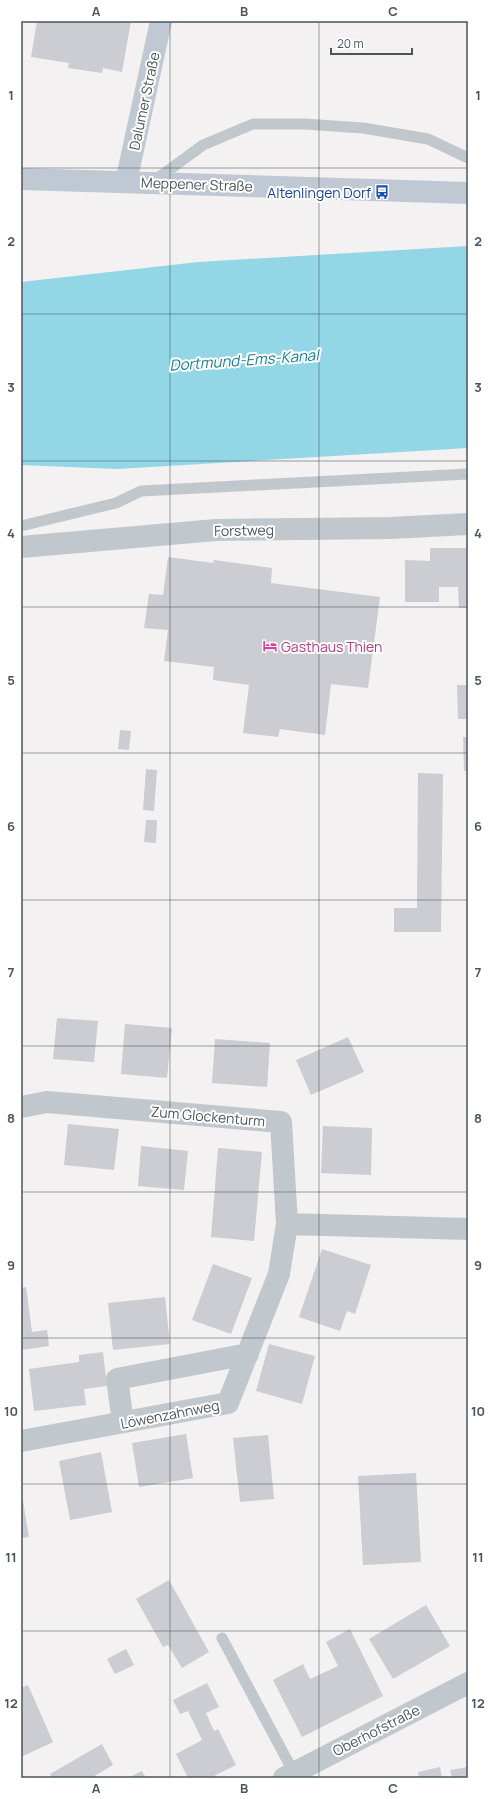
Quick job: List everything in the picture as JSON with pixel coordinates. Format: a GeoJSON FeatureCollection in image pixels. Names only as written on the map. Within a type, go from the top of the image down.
{"type":"FeatureCollection","features":[{"type":"Feature","properties":{"kind":"main road","name":"Dalumer Straße"},"geometry":{"type":"LineString","coordinates":[[126,182],[161,21]]}},
{"type":"Feature","properties":{"kind":"main road","name":"Meppener Straße"},"geometry":{"type":"LineString","coordinates":[[21,179],[153,182],[382,192],[468,193]]}},
{"type":"Feature","properties":{"kind":"street","name":"Forstweg"},"geometry":{"type":"LineString","coordinates":[[21,547],[216,530],[382,528],[468,524]]}},
{"type":"Feature","properties":{"kind":"street","name":"Zum Glockenturm"},"geometry":{"type":"LineString","coordinates":[[21,1107],[47,1102],[281,1122],[288,1224]]}},
{"type":"Feature","properties":{"kind":"street"},"geometry":{"type":"LineString","coordinates":[[288,1224],[468,1229]]}},
{"type":"Feature","properties":{"kind":"street","name":"Löwenzahnweg"},"geometry":{"type":"LineString","coordinates":[[21,1442],[228,1403],[279,1274],[288,1224]]}},
{"type":"Feature","properties":{"kind":"street"},"geometry":{"type":"LineString","coordinates":[[123,1422],[117,1379],[248,1354]]}},
{"type":"Feature","properties":{"kind":"street","name":"Oberhofstraße"},"geometry":{"type":"LineString","coordinates":[[289,1775],[468,1683]]}},
{"type":"Feature","properties":{"kind":"lane"},"geometry":{"type":"LineString","coordinates":[[153,182],[203,145],[253,124],[305,124],[363,128],[428,139],[468,158]]}},
{"type":"Feature","properties":{"kind":"lane"},"geometry":{"type":"LineString","coordinates":[[21,526],[116,503],[140,491],[468,474]]}},
{"type":"Feature","properties":{"kind":"lane"},"geometry":{"type":"LineString","coordinates":[[222,1638],[289,1775]]}},
{"type":"Feature","properties":{"kind":"water","name":"Dortmund-Ems-Kanal"},"geometry":{"type":"Polygon","coordinates":[[[468,246],[468,448],[117,469],[21,465],[21,282],[198,262],[468,246]]]}},
{"type":"Feature","properties":{"kind":"building"},"geometry":{"type":"Polygon","coordinates":[[[37,21],[131,21],[122,72],[103,68],[102,73],[68,68],[69,63],[31,57],[37,21]]]}},
{"type":"Feature","properties":{"kind":"building"},"geometry":{"type":"Polygon","coordinates":[[[430,548],[468,548],[468,608],[459,608],[458,587],[439,587],[439,602],[405,602],[405,560],[430,561],[430,548]]]}},
{"type":"Feature","properties":{"kind":"building","name":"Gasthaus Thien"},"geometry":{"type":"Polygon","coordinates":[[[168,557],[213,563],[214,560],[272,568],[271,583],[380,597],[368,688],[331,684],[325,735],[280,729],[278,737],[243,733],[249,685],[213,680],[214,667],[164,661],[168,630],[144,628],[149,594],[163,595],[168,557]]]}},
{"type":"Feature","properties":{"kind":"building"},"geometry":{"type":"Polygon","coordinates":[[[457,685],[468,685],[468,719],[458,719],[457,685]]]}},
{"type":"Feature","properties":{"kind":"building"},"geometry":{"type":"Polygon","coordinates":[[[120,730],[131,731],[129,750],[118,749],[120,730]]]}},
{"type":"Feature","properties":{"kind":"building"},"geometry":{"type":"Polygon","coordinates":[[[463,737],[468,737],[468,771],[464,771],[463,737]]]}},
{"type":"Feature","properties":{"kind":"building"},"geometry":{"type":"Polygon","coordinates":[[[146,769],[157,770],[154,811],[143,810],[146,769]]]}},
{"type":"Feature","properties":{"kind":"building"},"geometry":{"type":"Polygon","coordinates":[[[418,773],[443,774],[441,932],[394,932],[394,908],[417,908],[418,773]]]}},
{"type":"Feature","properties":{"kind":"building"},"geometry":{"type":"Polygon","coordinates":[[[146,820],[157,820],[156,843],[144,842],[146,820]]]}},
{"type":"Feature","properties":{"kind":"building"},"geometry":{"type":"Polygon","coordinates":[[[57,1018],[98,1021],[94,1062],[53,1059],[57,1018]]]}},
{"type":"Feature","properties":{"kind":"building"},"geometry":{"type":"Polygon","coordinates":[[[125,1024],[172,1028],[167,1078],[121,1074],[125,1024]]]}},
{"type":"Feature","properties":{"kind":"building"},"geometry":{"type":"Polygon","coordinates":[[[348,1037],[364,1072],[311,1095],[296,1060],[348,1037]]]}},
{"type":"Feature","properties":{"kind":"building"},"geometry":{"type":"Polygon","coordinates":[[[215,1039],[270,1043],[267,1087],[212,1083],[215,1039]]]}},
{"type":"Feature","properties":{"kind":"building"},"geometry":{"type":"Polygon","coordinates":[[[68,1124],[119,1129],[114,1170],[64,1165],[68,1124]]]}},
{"type":"Feature","properties":{"kind":"building"},"geometry":{"type":"Polygon","coordinates":[[[323,1126],[372,1128],[371,1175],[321,1173],[323,1126]]]}},
{"type":"Feature","properties":{"kind":"building"},"geometry":{"type":"Polygon","coordinates":[[[141,1146],[188,1151],[184,1190],[138,1186],[141,1146]]]}},
{"type":"Feature","properties":{"kind":"building"},"geometry":{"type":"Polygon","coordinates":[[[218,1148],[262,1152],[254,1241],[211,1237],[218,1148]]]}},
{"type":"Feature","properties":{"kind":"building"},"geometry":{"type":"Polygon","coordinates":[[[322,1249],[371,1265],[355,1314],[347,1311],[340,1331],[299,1317],[322,1249]]]}},
{"type":"Feature","properties":{"kind":"building"},"geometry":{"type":"Polygon","coordinates":[[[213,1264],[252,1278],[231,1334],[192,1320],[213,1264]]]}},
{"type":"Feature","properties":{"kind":"building"},"geometry":{"type":"Polygon","coordinates":[[[26,1287],[32,1332],[47,1330],[49,1346],[21,1350],[21,1288],[26,1287]]]}},
{"type":"Feature","properties":{"kind":"building"},"geometry":{"type":"Polygon","coordinates":[[[165,1297],[170,1344],[113,1350],[108,1303],[165,1297]]]}},
{"type":"Feature","properties":{"kind":"building"},"geometry":{"type":"Polygon","coordinates":[[[269,1344],[315,1356],[302,1404],[256,1391],[269,1344]]]}},
{"type":"Feature","properties":{"kind":"building"},"geometry":{"type":"Polygon","coordinates":[[[103,1352],[107,1386],[84,1389],[86,1405],[34,1411],[29,1369],[79,1362],[79,1355],[103,1352]]]}},
{"type":"Feature","properties":{"kind":"building"},"geometry":{"type":"Polygon","coordinates":[[[186,1434],[193,1478],[139,1487],[132,1443],[186,1434]]]}},
{"type":"Feature","properties":{"kind":"building"},"geometry":{"type":"Polygon","coordinates":[[[268,1435],[274,1499],[240,1502],[233,1438],[268,1435]]]}},
{"type":"Feature","properties":{"kind":"building"},"geometry":{"type":"Polygon","coordinates":[[[101,1452],[112,1512],[70,1520],[59,1461],[101,1452]]]}},
{"type":"Feature","properties":{"kind":"building"},"geometry":{"type":"Polygon","coordinates":[[[416,1473],[421,1562],[363,1565],[358,1476],[416,1473]]]}},
{"type":"Feature","properties":{"kind":"building"},"geometry":{"type":"Polygon","coordinates":[[[21,1489],[29,1537],[21,1538],[21,1489]]]}},
{"type":"Feature","properties":{"kind":"building"},"geometry":{"type":"Polygon","coordinates":[[[169,1580],[209,1652],[182,1668],[168,1645],[163,1647],[136,1599],[169,1580]]]}},
{"type":"Feature","properties":{"kind":"building"},"geometry":{"type":"Polygon","coordinates":[[[426,1605],[450,1646],[393,1679],[369,1639],[426,1605]]]}},
{"type":"Feature","properties":{"kind":"building"},"geometry":{"type":"Polygon","coordinates":[[[350,1629],[383,1696],[302,1737],[273,1680],[303,1664],[310,1679],[338,1666],[326,1642],[350,1629]]]}},
{"type":"Feature","properties":{"kind":"building"},"geometry":{"type":"Polygon","coordinates":[[[126,1649],[134,1665],[115,1674],[107,1659],[126,1649]]]}},
{"type":"Feature","properties":{"kind":"building"},"geometry":{"type":"Polygon","coordinates":[[[207,1683],[219,1707],[206,1713],[214,1731],[218,1729],[236,1765],[210,1778],[188,1778],[176,1754],[202,1740],[188,1711],[180,1714],[173,1700],[207,1683]]]}},
{"type":"Feature","properties":{"kind":"building"},"geometry":{"type":"Polygon","coordinates":[[[28,1685],[53,1742],[21,1757],[21,1688],[28,1685]]]}},
{"type":"Feature","properties":{"kind":"building"},"geometry":{"type":"Polygon","coordinates":[[[102,1744],[113,1765],[91,1778],[52,1778],[50,1774],[102,1744]]]}},
{"type":"Feature","properties":{"kind":"building"},"geometry":{"type":"Polygon","coordinates":[[[440,1767],[442,1778],[419,1778],[418,1772],[440,1767]]]}},
{"type":"Feature","properties":{"kind":"building"},"geometry":{"type":"Polygon","coordinates":[[[468,1767],[468,1778],[452,1778],[450,1770],[468,1767]]]}},
{"type":"Feature","properties":{"kind":"building"},"geometry":{"type":"Polygon","coordinates":[[[142,1771],[146,1778],[128,1778],[142,1771]]]}},
{"type":"Feature","properties":{"kind":"place","name":"Altenlingen Dorf"},"geometry":{"type":"Point","coordinates":[382,192]}},
{"type":"Feature","properties":{"kind":"place","name":"Gasthaus Thien"},"geometry":{"type":"Point","coordinates":[270,646]}}]}
